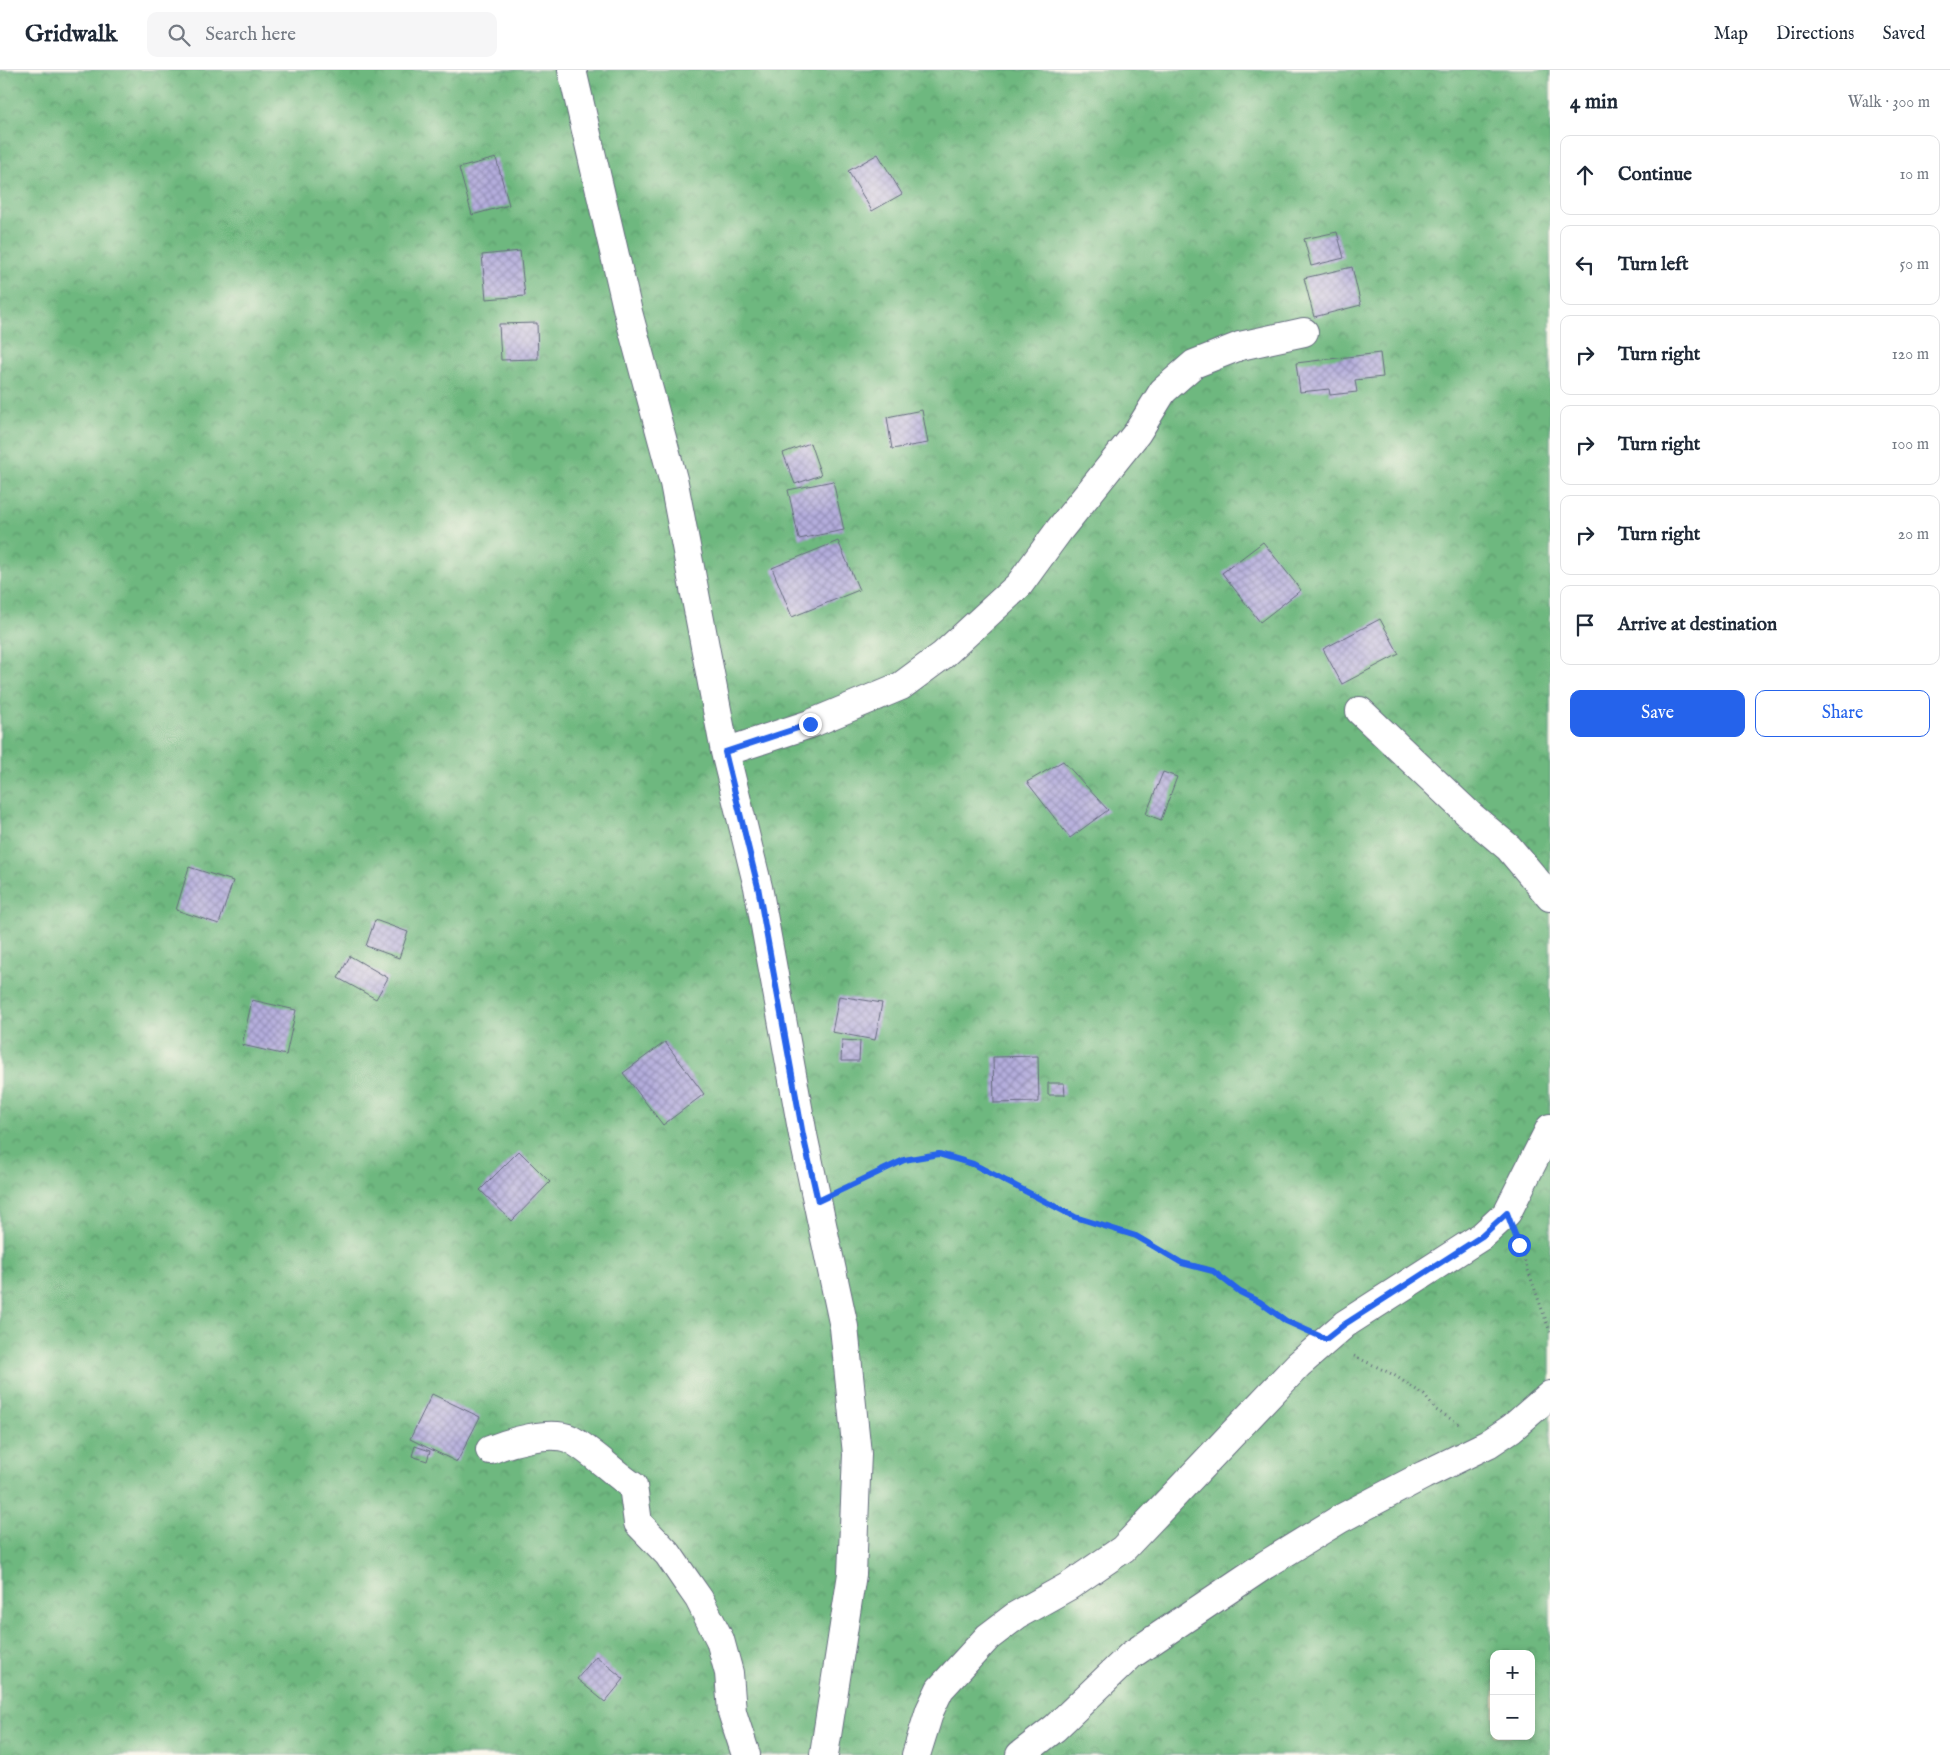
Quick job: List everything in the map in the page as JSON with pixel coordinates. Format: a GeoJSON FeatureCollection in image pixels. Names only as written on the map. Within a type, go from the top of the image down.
{"type":"FeatureCollection","features":[{"type":"Feature","properties":{"kind":"street"},"geometry":{"type":"LineString","coordinates":[[572,70],[628,312],[674,483],[725,752],[758,887],[803,1135],[844,1327],[857,1454],[852,1574],[824,1755]]}},
{"type":"Feature","properties":{"kind":"street"},"geometry":{"type":"LineString","coordinates":[[725,752],[810,724],[901,686],[943,655],[1019,586],[1060,529],[1137,433],[1163,391],[1194,364],[1240,346],[1304,332]]}},
{"type":"Feature","properties":{"kind":"street"},"geometry":{"type":"LineString","coordinates":[[1360,711],[1471,816],[1509,848],[1550,897]]}},
{"type":"Feature","properties":{"kind":"street"},"geometry":{"type":"LineString","coordinates":[[916,1755],[930,1710],[940,1689],[988,1637],[1017,1615],[1068,1586],[1123,1549],[1298,1365],[1326,1339],[1345,1324],[1482,1236],[1507,1213],[1550,1128]]}},
{"type":"Feature","properties":{"kind":"street"},"geometry":{"type":"LineString","coordinates":[[1020,1755],[1054,1728],[1131,1654],[1265,1565],[1380,1497],[1488,1444],[1548,1400]]}},
{"type":"Feature","properties":{"kind":"street"},"geometry":{"type":"LineString","coordinates":[[490,1450],[513,1440],[549,1437],[568,1438],[633,1486],[638,1523],[668,1554],[695,1592],[720,1640],[729,1673],[732,1712],[746,1755]]}},
{"type":"Feature","properties":{"kind":"path"},"geometry":{"type":"LineString","coordinates":[[818,1201],[904,1160],[939,1154],[973,1164],[1075,1217],[1136,1236],[1182,1263],[1213,1271],[1240,1292],[1260,1302],[1286,1321],[1326,1339],[1373,1367],[1394,1375],[1424,1395],[1436,1410],[1488,1444]]}},
{"type":"Feature","properties":{"kind":"path"},"geometry":{"type":"LineString","coordinates":[[1507,1213],[1550,1332]]}},
{"type":"Feature","properties":{"kind":"green space"},"geometry":{"type":"Polygon","coordinates":[[[0,70],[1550,70],[1550,1755],[0,1755],[0,70]]]}},
{"type":"Feature","properties":{"kind":"building"},"geometry":{"type":"Polygon","coordinates":[[[878,154],[902,194],[872,211],[848,171],[878,154]]]}},
{"type":"Feature","properties":{"kind":"building"},"geometry":{"type":"Polygon","coordinates":[[[496,158],[509,205],[472,215],[459,168],[496,158]]]}},
{"type":"Feature","properties":{"kind":"building"},"geometry":{"type":"Polygon","coordinates":[[[1337,232],[1344,258],[1311,266],[1304,239],[1337,232]]]}},
{"type":"Feature","properties":{"kind":"building"},"geometry":{"type":"Polygon","coordinates":[[[520,251],[525,296],[486,299],[482,255],[520,251]]]}},
{"type":"Feature","properties":{"kind":"building"},"geometry":{"type":"Polygon","coordinates":[[[1352,267],[1361,305],[1314,317],[1304,278],[1352,267]]]}},
{"type":"Feature","properties":{"kind":"building"},"geometry":{"type":"Polygon","coordinates":[[[537,323],[538,359],[501,360],[499,324],[537,323]]]}},
{"type":"Feature","properties":{"kind":"building"},"geometry":{"type":"Polygon","coordinates":[[[1380,353],[1383,377],[1355,380],[1357,392],[1330,395],[1329,389],[1300,392],[1296,363],[1380,353]]]}},
{"type":"Feature","properties":{"kind":"building"},"geometry":{"type":"Polygon","coordinates":[[[922,410],[928,443],[892,449],[887,417],[922,410]]]}},
{"type":"Feature","properties":{"kind":"building"},"geometry":{"type":"Polygon","coordinates":[[[810,443],[821,475],[795,484],[783,453],[810,443]]]}},
{"type":"Feature","properties":{"kind":"building"},"geometry":{"type":"Polygon","coordinates":[[[833,481],[844,530],[799,539],[788,490],[833,481]]]}},
{"type":"Feature","properties":{"kind":"building"},"geometry":{"type":"Polygon","coordinates":[[[838,541],[859,590],[792,617],[772,568],[838,541]]]}},
{"type":"Feature","properties":{"kind":"building"},"geometry":{"type":"Polygon","coordinates":[[[1263,542],[1301,590],[1260,622],[1222,573],[1263,542]]]}},
{"type":"Feature","properties":{"kind":"building"},"geometry":{"type":"Polygon","coordinates":[[[1380,619],[1399,654],[1342,684],[1323,649],[1380,619]]]}},
{"type":"Feature","properties":{"kind":"building"},"geometry":{"type":"Polygon","coordinates":[[[1063,761],[1108,810],[1070,838],[1027,782],[1063,761]]]}},
{"type":"Feature","properties":{"kind":"building"},"geometry":{"type":"Polygon","coordinates":[[[1163,772],[1177,777],[1161,820],[1146,814],[1163,772]]]}},
{"type":"Feature","properties":{"kind":"building"},"geometry":{"type":"Polygon","coordinates":[[[189,867],[233,881],[219,924],[176,910],[189,867]]]}},
{"type":"Feature","properties":{"kind":"building"},"geometry":{"type":"Polygon","coordinates":[[[375,920],[408,932],[399,958],[366,946],[375,920]]]}},
{"type":"Feature","properties":{"kind":"building"},"geometry":{"type":"Polygon","coordinates":[[[350,956],[388,978],[376,999],[338,978],[350,956]]]}},
{"type":"Feature","properties":{"kind":"building"},"geometry":{"type":"Polygon","coordinates":[[[839,996],[882,1003],[875,1040],[832,1032],[839,996]]]}},
{"type":"Feature","properties":{"kind":"building"},"geometry":{"type":"Polygon","coordinates":[[[252,1000],[296,1010],[286,1055],[242,1045],[252,1000]]]}},
{"type":"Feature","properties":{"kind":"building"},"geometry":{"type":"Polygon","coordinates":[[[842,1040],[860,1041],[859,1061],[841,1061],[842,1040]]]}},
{"type":"Feature","properties":{"kind":"building"},"geometry":{"type":"Polygon","coordinates":[[[665,1042],[704,1094],[663,1125],[623,1073],[665,1042]]]}},
{"type":"Feature","properties":{"kind":"building"},"geometry":{"type":"Polygon","coordinates":[[[1038,1056],[1039,1102],[994,1103],[993,1057],[1038,1056]]]}},
{"type":"Feature","properties":{"kind":"building"},"geometry":{"type":"Polygon","coordinates":[[[1048,1083],[1064,1083],[1065,1095],[1048,1095],[1048,1083]]]}},
{"type":"Feature","properties":{"kind":"building"},"geometry":{"type":"Polygon","coordinates":[[[519,1151],[550,1182],[512,1221],[480,1190],[519,1151]]]}},
{"type":"Feature","properties":{"kind":"building"},"geometry":{"type":"Polygon","coordinates":[[[432,1394],[480,1417],[457,1462],[410,1439],[432,1394]]]}},
{"type":"Feature","properties":{"kind":"building"},"geometry":{"type":"Polygon","coordinates":[[[415,1446],[430,1451],[427,1461],[412,1456],[415,1446]]]}},
{"type":"Feature","properties":{"kind":"building"},"geometry":{"type":"Polygon","coordinates":[[[596,1656],[624,1679],[605,1702],[577,1679],[596,1656]]]}},
{"type":"Feature","properties":{"kind":"route"},"geometry":{"type":"LineString","coordinates":[[810,724],[725,752],[758,887],[803,1135],[818,1201],[904,1160],[939,1154],[973,1164],[992,1176],[1075,1217],[1104,1227],[1119,1229],[1136,1236],[1182,1263],[1213,1271],[1240,1292],[1273,1310],[1286,1321],[1326,1339],[1376,1303],[1482,1236],[1507,1213],[1519,1245]]}}]}
